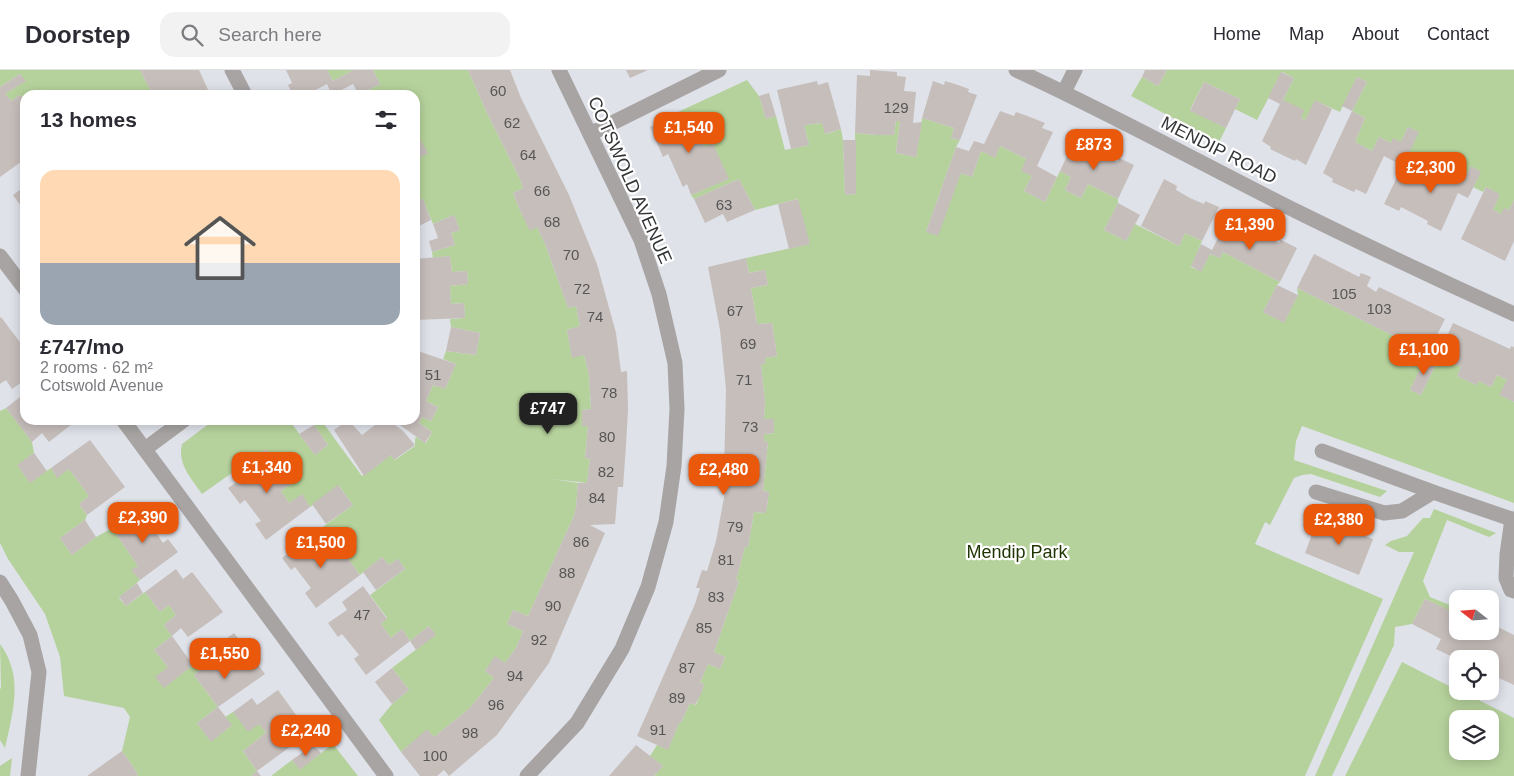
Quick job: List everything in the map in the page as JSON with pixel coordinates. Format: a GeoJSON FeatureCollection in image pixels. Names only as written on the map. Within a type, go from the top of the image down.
{"type":"FeatureCollection","features":[{"type":"Feature","properties":{"kind":"street"},"geometry":{"type":"LineString","coordinates":[[232,70],[242,90]]}},
{"type":"Feature","properties":{"kind":"street","name":"COTSWOLD AVENUE"},"geometry":{"type":"LineString","coordinates":[[527,776],[577,723],[622,649],[648,587],[666,522],[674,466],[677,410],[675,363],[660,294],[641,240],[559,70]]}},
{"type":"Feature","properties":{"kind":"street"},"geometry":{"type":"LineString","coordinates":[[590,134],[719,70]]}},
{"type":"Feature","properties":{"kind":"street","name":"MENDIP ROAD"},"geometry":{"type":"LineString","coordinates":[[1016,70],[1064,92],[1298,212],[1514,314]]}},
{"type":"Feature","properties":{"kind":"street"},"geometry":{"type":"LineString","coordinates":[[1064,92],[1075,70]]}},
{"type":"Feature","properties":{"kind":"street"},"geometry":{"type":"LineString","coordinates":[[0,256],[20,282]]}},
{"type":"Feature","properties":{"kind":"street"},"geometry":{"type":"LineString","coordinates":[[127,425],[386,776]]}},
{"type":"Feature","properties":{"kind":"street"},"geometry":{"type":"LineString","coordinates":[[145,449],[177,425]]}},
{"type":"Feature","properties":{"kind":"street"},"geometry":{"type":"LineString","coordinates":[[1322,451],[1513,519],[1507,554],[1506,578],[1511,590],[1514,591]]}},
{"type":"Feature","properties":{"kind":"street"},"geometry":{"type":"LineString","coordinates":[[1316,492],[1384,513],[1402,511],[1433,492]]}},
{"type":"Feature","properties":{"kind":"street"},"geometry":{"type":"LineString","coordinates":[[0,582],[12,600],[30,635],[39,672],[28,776]]}},
{"type":"Feature","properties":{"kind":"green space"},"geometry":{"type":"Polygon","coordinates":[[[0,70],[140,70],[150,90],[20,90],[20,95],[11,101],[5,94],[25,81],[20,74],[0,87],[0,70]]]}},
{"type":"Feature","properties":{"kind":"green space"},"geometry":{"type":"Polygon","coordinates":[[[327,70],[354,70],[333,81],[327,70]]]}},
{"type":"Feature","properties":{"kind":"green space"},"geometry":{"type":"Polygon","coordinates":[[[373,70],[468,70],[520,179],[523,188],[513,193],[522,215],[537,227],[568,308],[576,306],[580,326],[567,330],[572,357],[584,355],[589,375],[591,409],[582,410],[582,425],[588,426],[585,458],[590,459],[587,483],[552,479],[578,483],[576,508],[528,616],[513,610],[507,624],[523,631],[516,648],[505,663],[495,657],[485,671],[494,678],[470,708],[434,737],[427,730],[401,752],[379,720],[392,704],[409,690],[392,668],[435,635],[429,626],[410,641],[402,629],[391,638],[381,624],[387,618],[370,595],[405,569],[398,559],[389,565],[382,557],[360,575],[347,557],[342,560],[326,539],[320,543],[313,534],[353,505],[339,486],[310,507],[302,495],[289,503],[281,491],[291,484],[266,449],[202,494],[186,470],[181,458],[182,444],[207,425],[293,425],[315,455],[328,445],[314,425],[325,425],[362,476],[391,455],[395,460],[415,446],[416,437],[426,443],[432,432],[420,424],[420,421],[422,417],[431,421],[438,407],[426,401],[433,385],[445,389],[456,364],[443,359],[446,351],[476,355],[480,333],[451,327],[450,319],[465,318],[464,303],[451,304],[450,286],[468,284],[467,271],[452,272],[450,256],[433,258],[432,252],[455,245],[451,233],[460,230],[454,215],[433,224],[423,199],[420,200],[420,157],[427,153],[420,141],[420,90],[369,90],[380,84],[373,70]]]}},
{"type":"Feature","properties":{"kind":"green space"},"geometry":{"type":"Polygon","coordinates":[[[1167,70],[1514,70],[1514,200],[1509,210],[1501,214],[1493,210],[1499,194],[1486,187],[1483,192],[1473,187],[1471,167],[1466,176],[1453,169],[1448,177],[1431,183],[1401,169],[1418,132],[1408,127],[1401,142],[1391,143],[1379,137],[1372,151],[1355,142],[1365,118],[1352,111],[1367,82],[1357,77],[1340,112],[1316,101],[1305,120],[1283,100],[1294,78],[1282,72],[1257,120],[1235,109],[1240,99],[1204,82],[1190,110],[1226,128],[1219,142],[1131,96],[1142,77],[1158,86],[1167,70]]]}},
{"type":"Feature","properties":{"kind":"green space","name":"Mendip Park"},"geometry":{"type":"Polygon","coordinates":[[[747,80],[759,96],[766,119],[776,116],[785,150],[809,145],[804,125],[822,123],[826,134],[841,129],[845,195],[856,194],[855,133],[894,135],[896,121],[900,121],[896,153],[916,157],[922,118],[954,128],[951,138],[960,140],[926,232],[961,173],[972,177],[981,151],[995,157],[1000,146],[1026,159],[1032,176],[1024,191],[1045,202],[1060,171],[1071,177],[1065,190],[1081,198],[1088,184],[1118,199],[1118,203],[1104,230],[1126,241],[1135,224],[1179,246],[1185,233],[1202,241],[1191,267],[1201,271],[1210,254],[1220,258],[1223,252],[1280,282],[1263,312],[1283,322],[1298,295],[1297,288],[1428,353],[1410,390],[1421,395],[1438,356],[1461,367],[1457,376],[1476,385],[1479,381],[1491,387],[1497,375],[1507,380],[1500,394],[1514,402],[1514,503],[1302,426],[1296,441],[1294,460],[1387,491],[1380,497],[1311,474],[1294,478],[1270,525],[1265,522],[1255,544],[1383,599],[1305,776],[654,776],[663,766],[650,756],[657,745],[668,749],[690,703],[696,705],[704,684],[700,683],[708,664],[720,669],[725,657],[714,652],[739,581],[736,580],[745,547],[748,547],[754,512],[766,513],[769,492],[763,491],[768,442],[764,441],[764,434],[774,433],[774,420],[764,419],[765,403],[761,364],[765,364],[765,358],[777,356],[772,323],[757,324],[751,288],[768,285],[765,270],[749,273],[746,258],[809,244],[797,199],[755,210],[739,179],[694,199],[691,195],[728,179],[713,145],[704,147],[690,117],[684,120],[680,111],[747,80]]]}},
{"type":"Feature","properties":{"kind":"green space"},"geometry":{"type":"Polygon","coordinates":[[[6,408],[32,442],[34,453],[18,465],[30,482],[51,468],[57,477],[69,469],[89,496],[79,504],[87,515],[85,520],[60,538],[72,555],[112,528],[138,566],[132,570],[140,580],[119,598],[126,606],[145,592],[160,612],[169,605],[176,615],[164,625],[172,636],[154,650],[168,667],[164,687],[193,665],[195,661],[201,669],[194,675],[218,707],[197,723],[211,741],[231,726],[225,717],[233,712],[259,724],[266,733],[243,751],[257,771],[251,776],[136,776],[138,774],[122,751],[130,717],[124,708],[64,696],[60,657],[45,614],[8,559],[0,543],[0,411],[6,408]]]}},
{"type":"Feature","properties":{"kind":"green space"},"geometry":{"type":"Polygon","coordinates":[[[1434,509],[1496,533],[1489,537],[1447,520],[1423,581],[1430,597],[1449,605],[1449,610],[1425,599],[1412,624],[1395,627],[1394,645],[1332,776],[1315,776],[1414,552],[1399,552],[1385,545],[1407,536],[1423,518],[1430,518],[1434,509]]]}},
{"type":"Feature","properties":{"kind":"green space"},"geometry":{"type":"Polygon","coordinates":[[[0,644],[12,669],[14,681],[13,708],[5,748],[0,740],[0,644]]]}},
{"type":"Feature","properties":{"kind":"green space"},"geometry":{"type":"Polygon","coordinates":[[[1402,662],[1449,686],[1449,700],[1479,700],[1498,710],[1449,710],[1449,760],[1499,760],[1499,710],[1514,718],[1514,776],[1345,776],[1402,662]]]}},
{"type":"Feature","properties":{"kind":"green space"},"geometry":{"type":"Polygon","coordinates":[[[333,744],[358,776],[271,776],[292,760],[300,769],[333,744]]]}},
{"type":"Feature","properties":{"kind":"green space"},"geometry":{"type":"Polygon","coordinates":[[[12,758],[10,776],[0,776],[0,766],[12,758]]]}},
{"type":"Feature","properties":{"kind":"building"},"geometry":{"type":"Polygon","coordinates":[[[140,70],[199,70],[208,90],[150,90],[140,70]]]}},
{"type":"Feature","properties":{"kind":"building"},"geometry":{"type":"Polygon","coordinates":[[[286,70],[327,70],[333,81],[354,70],[373,70],[380,84],[369,90],[356,90],[353,84],[342,90],[330,90],[327,84],[316,90],[290,90],[288,85],[292,83],[286,70]]]}},
{"type":"Feature","properties":{"kind":"building"},"geometry":{"type":"Polygon","coordinates":[[[468,70],[510,70],[521,98],[569,195],[597,264],[616,333],[621,372],[627,371],[628,409],[626,446],[623,487],[618,487],[615,524],[590,525],[605,533],[549,663],[497,735],[449,776],[444,770],[437,776],[420,776],[401,752],[427,729],[434,737],[470,708],[494,678],[485,671],[495,656],[505,663],[516,648],[523,631],[507,624],[513,610],[528,616],[573,518],[576,508],[578,483],[587,483],[590,459],[585,458],[588,426],[582,426],[582,410],[591,409],[589,375],[584,355],[572,358],[567,330],[580,326],[576,306],[568,308],[537,227],[530,231],[522,215],[513,193],[523,188],[520,179],[468,70]]]}},
{"type":"Feature","properties":{"kind":"building"},"geometry":{"type":"Polygon","coordinates":[[[626,70],[648,70],[630,78],[626,70]]]}},
{"type":"Feature","properties":{"kind":"building"},"geometry":{"type":"Polygon","coordinates":[[[870,70],[897,72],[897,76],[906,77],[904,91],[916,92],[913,123],[922,122],[916,157],[896,153],[900,121],[896,121],[894,135],[855,133],[857,75],[870,76],[870,70]]]}},
{"type":"Feature","properties":{"kind":"building"},"geometry":{"type":"Polygon","coordinates":[[[1145,70],[1167,70],[1158,86],[1142,77],[1145,70]]]}},
{"type":"Feature","properties":{"kind":"building"},"geometry":{"type":"Polygon","coordinates":[[[1281,72],[1294,78],[1283,100],[1304,110],[1301,118],[1305,120],[1315,100],[1332,109],[1306,165],[1270,149],[1271,147],[1262,141],[1280,104],[1268,98],[1281,72]]]}},
{"type":"Feature","properties":{"kind":"building"},"geometry":{"type":"Polygon","coordinates":[[[20,74],[26,81],[5,94],[11,101],[20,95],[20,163],[0,177],[0,87],[20,74]]]}},
{"type":"Feature","properties":{"kind":"building"},"geometry":{"type":"Polygon","coordinates":[[[1357,77],[1367,82],[1352,111],[1342,106],[1357,77]]]}},
{"type":"Feature","properties":{"kind":"building"},"geometry":{"type":"Polygon","coordinates":[[[817,81],[818,85],[828,82],[841,129],[825,134],[822,123],[804,125],[809,145],[791,149],[777,90],[817,81]]]}},
{"type":"Feature","properties":{"kind":"building"},"geometry":{"type":"Polygon","coordinates":[[[933,81],[944,85],[945,81],[958,85],[969,89],[968,92],[977,95],[960,140],[951,138],[954,128],[922,118],[933,81]]]}},
{"type":"Feature","properties":{"kind":"building"},"geometry":{"type":"Polygon","coordinates":[[[1204,82],[1240,99],[1226,128],[1190,111],[1204,82]]]}},
{"type":"Feature","properties":{"kind":"building"},"geometry":{"type":"Polygon","coordinates":[[[769,93],[776,116],[766,119],[759,96],[769,93]]]}},
{"type":"Feature","properties":{"kind":"building"},"geometry":{"type":"Polygon","coordinates":[[[680,111],[684,120],[689,117],[704,147],[713,144],[729,179],[691,195],[687,184],[683,187],[668,154],[663,157],[650,127],[680,111]]]}},
{"type":"Feature","properties":{"kind":"building"},"geometry":{"type":"Polygon","coordinates":[[[1000,111],[1014,116],[1016,112],[1030,117],[1045,123],[1042,128],[1053,132],[1037,166],[1057,177],[1045,202],[1024,191],[1032,176],[1021,171],[1026,159],[1000,146],[995,158],[981,151],[972,177],[961,173],[938,236],[926,232],[956,147],[969,151],[974,141],[984,144],[1000,111]]]}},
{"type":"Feature","properties":{"kind":"building"},"geometry":{"type":"Polygon","coordinates":[[[1352,111],[1365,118],[1355,142],[1372,151],[1379,137],[1391,143],[1393,138],[1401,142],[1408,127],[1419,132],[1403,166],[1384,156],[1366,194],[1356,189],[1354,192],[1332,182],[1333,179],[1323,173],[1352,111]]]}},
{"type":"Feature","properties":{"kind":"building"},"geometry":{"type":"Polygon","coordinates":[[[1076,137],[1092,145],[1090,148],[1117,162],[1119,158],[1134,165],[1118,199],[1088,184],[1081,198],[1065,190],[1071,177],[1060,171],[1076,137]]]}},
{"type":"Feature","properties":{"kind":"building"},"geometry":{"type":"Polygon","coordinates":[[[420,139],[428,153],[420,157],[420,139]]]}},
{"type":"Feature","properties":{"kind":"building"},"geometry":{"type":"Polygon","coordinates":[[[843,140],[856,140],[856,194],[845,195],[843,140]]]}},
{"type":"Feature","properties":{"kind":"building"},"geometry":{"type":"Polygon","coordinates":[[[1471,166],[1481,172],[1468,198],[1458,193],[1441,231],[1427,224],[1428,221],[1401,207],[1399,211],[1384,204],[1401,169],[1431,183],[1437,172],[1448,177],[1452,169],[1466,176],[1471,166]]]}},
{"type":"Feature","properties":{"kind":"building"},"geometry":{"type":"Polygon","coordinates":[[[739,179],[755,210],[727,222],[723,214],[705,223],[694,199],[739,179]]]}},
{"type":"Feature","properties":{"kind":"building"},"geometry":{"type":"Polygon","coordinates":[[[1164,179],[1177,186],[1176,190],[1190,198],[1204,204],[1205,201],[1219,207],[1202,241],[1185,233],[1179,246],[1141,226],[1164,179]]]}},
{"type":"Feature","properties":{"kind":"building"},"geometry":{"type":"Polygon","coordinates":[[[1486,187],[1500,194],[1493,210],[1501,214],[1504,208],[1509,210],[1514,200],[1514,241],[1505,261],[1461,239],[1486,187]]]}},
{"type":"Feature","properties":{"kind":"building"},"geometry":{"type":"Polygon","coordinates":[[[20,190],[20,205],[13,195],[20,190]]]}},
{"type":"Feature","properties":{"kind":"building"},"geometry":{"type":"Polygon","coordinates":[[[423,199],[431,220],[420,226],[420,200],[423,199]]]}},
{"type":"Feature","properties":{"kind":"building"},"geometry":{"type":"Polygon","coordinates":[[[798,199],[810,244],[789,249],[778,204],[798,199]]]}},
{"type":"Feature","properties":{"kind":"building"},"geometry":{"type":"Polygon","coordinates":[[[1118,203],[1140,215],[1126,241],[1104,230],[1118,203]]]}},
{"type":"Feature","properties":{"kind":"building"},"geometry":{"type":"Polygon","coordinates":[[[454,215],[460,230],[451,233],[455,245],[432,252],[429,241],[438,238],[433,224],[454,215]]]}},
{"type":"Feature","properties":{"kind":"building"},"geometry":{"type":"Polygon","coordinates":[[[1239,218],[1254,226],[1252,230],[1279,243],[1281,240],[1297,248],[1280,282],[1223,252],[1220,258],[1210,254],[1201,272],[1191,266],[1201,244],[1212,250],[1221,232],[1229,237],[1239,218]]]}},
{"type":"Feature","properties":{"kind":"building"},"geometry":{"type":"Polygon","coordinates":[[[1314,254],[1359,277],[1361,273],[1371,277],[1367,286],[1376,292],[1379,287],[1445,319],[1428,353],[1297,288],[1314,254]]]}},
{"type":"Feature","properties":{"kind":"building"},"geometry":{"type":"Polygon","coordinates":[[[450,256],[452,272],[467,271],[468,284],[450,286],[451,304],[464,303],[465,318],[420,320],[420,259],[450,256]]]}},
{"type":"Feature","properties":{"kind":"building"},"geometry":{"type":"Polygon","coordinates":[[[746,258],[749,273],[765,270],[768,285],[751,288],[757,324],[772,323],[777,356],[765,358],[765,364],[761,364],[765,403],[764,419],[774,419],[774,433],[764,434],[764,441],[768,442],[763,491],[769,492],[766,513],[754,512],[748,547],[745,547],[736,580],[739,581],[714,652],[725,657],[720,669],[708,664],[700,683],[704,684],[702,692],[695,705],[690,703],[668,750],[637,736],[695,604],[700,588],[696,588],[702,570],[707,571],[716,541],[725,492],[722,492],[726,389],[720,330],[708,267],[746,258]]]}},
{"type":"Feature","properties":{"kind":"building"},"geometry":{"type":"Polygon","coordinates":[[[1277,285],[1298,295],[1284,323],[1263,312],[1277,285]]]}},
{"type":"Feature","properties":{"kind":"building"},"geometry":{"type":"Polygon","coordinates":[[[0,318],[20,342],[20,383],[12,389],[6,380],[0,384],[0,318]]]}},
{"type":"Feature","properties":{"kind":"building"},"geometry":{"type":"Polygon","coordinates":[[[1453,323],[1510,349],[1511,346],[1514,347],[1514,402],[1499,395],[1507,380],[1497,375],[1491,387],[1479,381],[1476,385],[1457,376],[1461,367],[1438,356],[1453,323]]]}},
{"type":"Feature","properties":{"kind":"building"},"geometry":{"type":"Polygon","coordinates":[[[451,327],[480,333],[476,355],[446,351],[451,327]]]}},
{"type":"Feature","properties":{"kind":"building"},"geometry":{"type":"Polygon","coordinates":[[[420,352],[456,364],[445,389],[433,385],[426,401],[438,407],[431,421],[422,417],[420,421],[420,352]]]}},
{"type":"Feature","properties":{"kind":"building"},"geometry":{"type":"Polygon","coordinates":[[[1426,356],[1437,362],[1421,395],[1410,390],[1426,356]]]}},
{"type":"Feature","properties":{"kind":"building"},"geometry":{"type":"Polygon","coordinates":[[[20,397],[20,425],[71,425],[49,442],[42,433],[32,442],[6,408],[20,397]]]}},
{"type":"Feature","properties":{"kind":"building"},"geometry":{"type":"Polygon","coordinates":[[[420,424],[432,432],[425,443],[400,425],[420,424]]]}},
{"type":"Feature","properties":{"kind":"building"},"geometry":{"type":"Polygon","coordinates":[[[314,425],[328,445],[315,455],[299,434],[314,425]]]}},
{"type":"Feature","properties":{"kind":"building"},"geometry":{"type":"Polygon","coordinates":[[[341,425],[353,425],[362,435],[375,425],[395,425],[415,445],[394,460],[391,455],[364,476],[334,430],[341,425]]]}},
{"type":"Feature","properties":{"kind":"building"},"geometry":{"type":"Polygon","coordinates":[[[90,440],[125,487],[87,515],[79,504],[89,496],[69,469],[57,478],[51,468],[90,440]]]}},
{"type":"Feature","properties":{"kind":"building"},"geometry":{"type":"Polygon","coordinates":[[[266,449],[291,484],[281,491],[289,503],[302,494],[310,507],[266,540],[255,524],[261,521],[245,500],[240,504],[228,488],[240,480],[234,471],[266,449]]]}},
{"type":"Feature","properties":{"kind":"building"},"geometry":{"type":"Polygon","coordinates":[[[34,453],[47,471],[30,483],[17,465],[34,453]]]}},
{"type":"Feature","properties":{"kind":"building"},"geometry":{"type":"Polygon","coordinates":[[[338,485],[353,505],[326,524],[312,504],[338,485]]]}},
{"type":"Feature","properties":{"kind":"building"},"geometry":{"type":"Polygon","coordinates":[[[140,509],[163,543],[168,539],[178,552],[140,580],[131,570],[138,566],[112,528],[140,509]]]}},
{"type":"Feature","properties":{"kind":"building"},"geometry":{"type":"Polygon","coordinates":[[[1318,518],[1373,539],[1359,575],[1305,553],[1318,518]]]}},
{"type":"Feature","properties":{"kind":"building"},"geometry":{"type":"Polygon","coordinates":[[[85,520],[96,537],[72,555],[60,538],[85,520]]]}},
{"type":"Feature","properties":{"kind":"building"},"geometry":{"type":"Polygon","coordinates":[[[313,534],[320,543],[326,539],[342,560],[347,557],[360,575],[316,608],[305,593],[311,588],[295,567],[291,570],[282,558],[313,534]]]}},
{"type":"Feature","properties":{"kind":"building"},"geometry":{"type":"Polygon","coordinates":[[[382,557],[389,565],[398,559],[405,569],[376,590],[363,572],[382,557]]]}},
{"type":"Feature","properties":{"kind":"building"},"geometry":{"type":"Polygon","coordinates":[[[176,569],[183,579],[192,572],[223,612],[188,637],[181,628],[172,636],[164,625],[176,615],[169,605],[160,612],[145,592],[176,569]]]}},
{"type":"Feature","properties":{"kind":"building"},"geometry":{"type":"Polygon","coordinates":[[[137,583],[143,593],[126,606],[119,597],[137,583]]]}},
{"type":"Feature","properties":{"kind":"building"},"geometry":{"type":"Polygon","coordinates":[[[363,586],[387,619],[381,624],[391,638],[402,629],[410,641],[366,675],[354,659],[359,655],[342,634],[338,637],[328,623],[347,610],[342,602],[363,586]]]}},
{"type":"Feature","properties":{"kind":"building"},"geometry":{"type":"Polygon","coordinates":[[[1425,599],[1449,610],[1449,640],[1499,640],[1499,628],[1514,635],[1514,685],[1499,678],[1499,650],[1449,650],[1449,655],[1436,649],[1441,639],[1412,624],[1425,599]]]}},
{"type":"Feature","properties":{"kind":"building"},"geometry":{"type":"Polygon","coordinates":[[[429,626],[436,635],[416,650],[410,641],[429,626]]]}},
{"type":"Feature","properties":{"kind":"building"},"geometry":{"type":"Polygon","coordinates":[[[234,633],[265,674],[218,707],[194,675],[201,669],[195,661],[234,633]]]}},
{"type":"Feature","properties":{"kind":"building"},"geometry":{"type":"Polygon","coordinates":[[[172,636],[193,665],[164,688],[155,677],[168,667],[154,650],[172,636]]]}},
{"type":"Feature","properties":{"kind":"building"},"geometry":{"type":"Polygon","coordinates":[[[392,668],[409,690],[392,704],[375,682],[392,668]]]}},
{"type":"Feature","properties":{"kind":"building"},"geometry":{"type":"Polygon","coordinates":[[[278,690],[309,733],[257,771],[243,751],[266,733],[259,724],[248,732],[233,712],[252,698],[257,705],[278,690]]]}},
{"type":"Feature","properties":{"kind":"building"},"geometry":{"type":"Polygon","coordinates":[[[218,707],[232,725],[211,742],[197,723],[218,707]]]}},
{"type":"Feature","properties":{"kind":"building"},"geometry":{"type":"Polygon","coordinates":[[[313,745],[321,753],[300,770],[292,760],[313,745]]]}},
{"type":"Feature","properties":{"kind":"building"},"geometry":{"type":"Polygon","coordinates":[[[636,745],[663,766],[654,776],[609,776],[636,745]]]}},
{"type":"Feature","properties":{"kind":"building"},"geometry":{"type":"Polygon","coordinates":[[[122,751],[138,774],[136,776],[87,776],[122,751]]]}},
{"type":"Feature","properties":{"kind":"building"},"geometry":{"type":"Polygon","coordinates":[[[257,771],[261,776],[251,776],[257,771]]]}}]}
